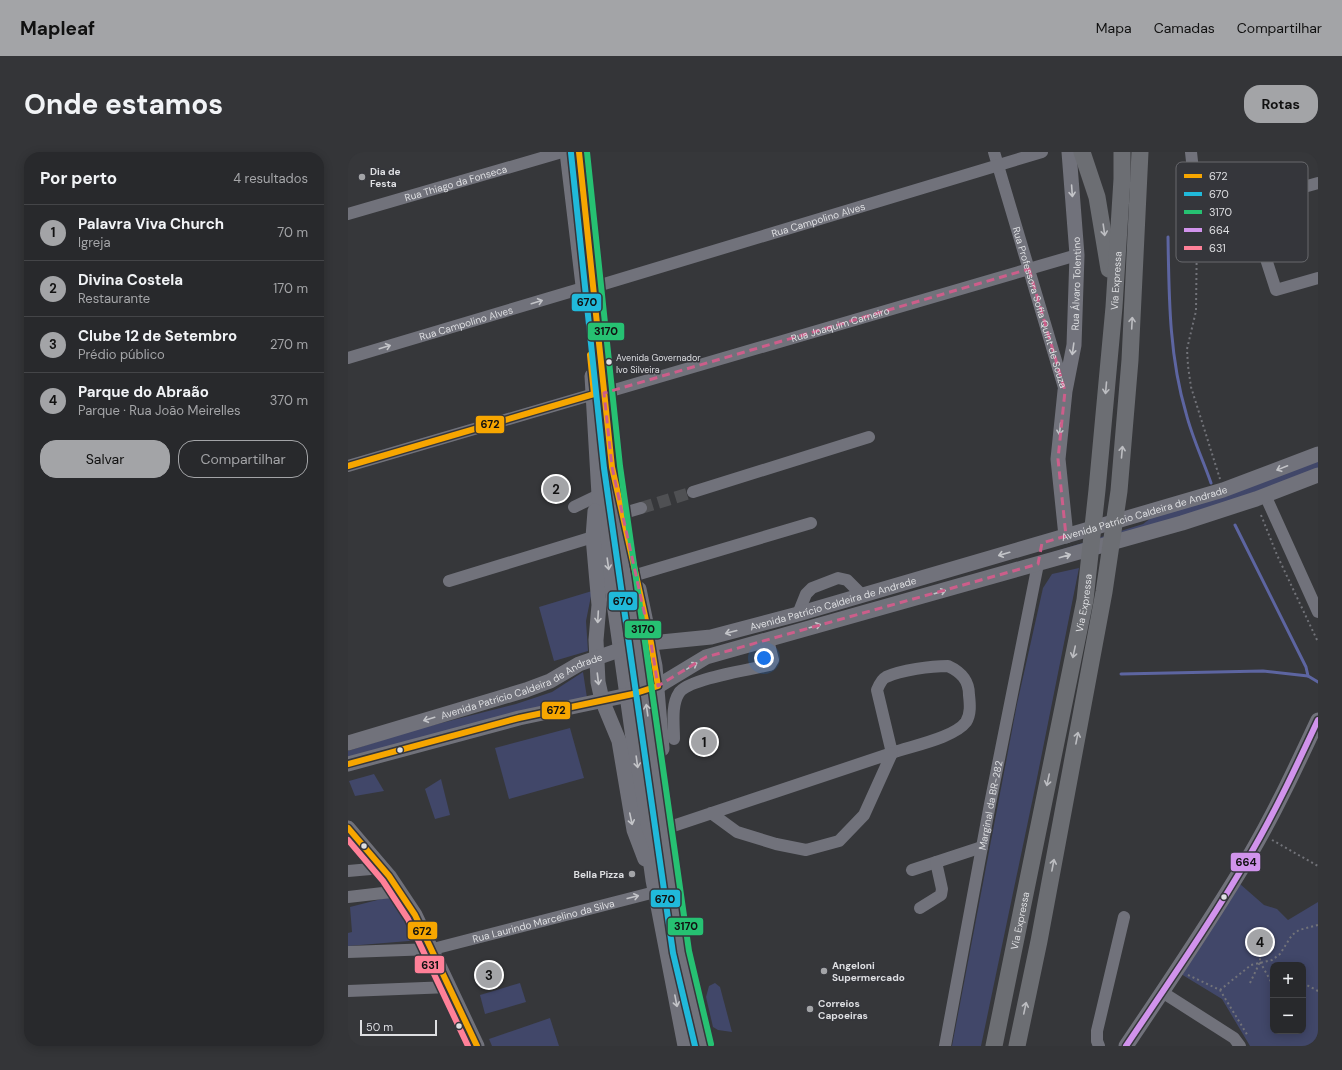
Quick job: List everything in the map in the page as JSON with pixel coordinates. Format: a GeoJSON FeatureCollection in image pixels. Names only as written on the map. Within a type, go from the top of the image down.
{"type":"FeatureCollection","features":[{"type":"Feature","properties":{"kind":"highway"},"geometry":{"type":"LineString","coordinates":[[1082,152],[1090,172],[1102,220],[1114,307]]}},
{"type":"Feature","properties":{"kind":"highway","name":"Via Expressa"},"geometry":{"type":"LineString","coordinates":[[994,1046],[1085,600],[1098,490],[1114,307],[1122,179],[1122,152]]}},
{"type":"Feature","properties":{"kind":"highway","name":"Via Expressa"},"geometry":{"type":"LineString","coordinates":[[1016,1046],[1039,941],[1104,592],[1119,491],[1130,360],[1140,178],[1140,152]]}},
{"type":"Feature","properties":{"kind":"highway"},"geometry":{"type":"LineString","coordinates":[[1140,178],[1148,152]]}},
{"type":"Feature","properties":{"kind":"main road"},"geometry":{"type":"LineString","coordinates":[[567,152],[588,288]]}},
{"type":"Feature","properties":{"kind":"main road"},"geometry":{"type":"LineString","coordinates":[[579,152],[588,288],[599,394],[622,517],[652,643],[658,686],[658,711],[672,886],[681,952],[703,1046]]}},
{"type":"Feature","properties":{"kind":"main road","name":"Rua Álvaro Tolentino"},"geometry":{"type":"LineString","coordinates":[[1065,391],[1074,345],[1077,254],[1069,152]]}},
{"type":"Feature","properties":{"kind":"main road","name":"Rua Professora Sofia Quint de Souza"},"geometry":{"type":"LineString","coordinates":[[1065,391],[1058,459],[1066,536]]}},
{"type":"Feature","properties":{"kind":"main road"},"geometry":{"type":"LineString","coordinates":[[599,394],[599,495],[654,886],[685,1046]]}},
{"type":"Feature","properties":{"kind":"main road","name":"Avenida Patrício Caldeira de Andrade"},"geometry":{"type":"LineString","coordinates":[[348,744],[526,690],[550,681],[579,664],[628,647],[710,637],[798,614],[861,594],[1223,490],[1318,454]]}},
{"type":"Feature","properties":{"kind":"main road","name":"Avenida Patrício Caldeira de Andrade"},"geometry":{"type":"LineString","coordinates":[[348,764],[519,718],[633,694],[658,686],[706,657],[1182,523],[1261,497],[1318,475]]}},
{"type":"Feature","properties":{"kind":"main road"},"geometry":{"type":"LineString","coordinates":[[599,495],[594,516],[593,537],[599,605],[596,657],[598,682],[602,700],[619,741],[634,830],[654,886]]}},
{"type":"Feature","properties":{"kind":"main road"},"geometry":{"type":"LineString","coordinates":[[622,517],[667,829]]}},
{"type":"Feature","properties":{"kind":"main road"},"geometry":{"type":"LineString","coordinates":[[1038,564],[1042,543]]}},
{"type":"Feature","properties":{"kind":"main road"},"geometry":{"type":"LineString","coordinates":[[1126,1046],[1225,896],[1262,834],[1318,720]]}},
{"type":"Feature","properties":{"kind":"main road"},"geometry":{"type":"LineString","coordinates":[[348,828],[400,891],[415,915],[433,949],[477,1046]]}},
{"type":"Feature","properties":{"kind":"street","name":"Rua Thiago da Fonseca"},"geometry":{"type":"LineString","coordinates":[[348,214],[562,152]]}},
{"type":"Feature","properties":{"kind":"street","name":"Rua Professora Sofia Quint de Souza"},"geometry":{"type":"LineString","coordinates":[[994,152],[1065,391]]}},
{"type":"Feature","properties":{"kind":"street","name":"Rua Campolino Alves"},"geometry":{"type":"LineString","coordinates":[[348,358],[1042,152]]}},
{"type":"Feature","properties":{"kind":"street"},"geometry":{"type":"LineString","coordinates":[[1191,152],[1192,162]]}},
{"type":"Feature","properties":{"kind":"street"},"geometry":{"type":"LineString","coordinates":[[1308,186],[1318,183]]}},
{"type":"Feature","properties":{"kind":"street","name":"Rua Joaquim Carneiro"},"geometry":{"type":"LineString","coordinates":[[348,466],[1077,254]]}},
{"type":"Feature","properties":{"kind":"street"},"geometry":{"type":"LineString","coordinates":[[1267,262],[1276,290],[1318,278]]}},
{"type":"Feature","properties":{"kind":"street"},"geometry":{"type":"LineString","coordinates":[[692,492],[869,437]]}},
{"type":"Feature","properties":{"kind":"street"},"geometry":{"type":"LineString","coordinates":[[574,507],[599,495]]}},
{"type":"Feature","properties":{"kind":"street"},"geometry":{"type":"LineString","coordinates":[[1261,497],[1318,612]]}},
{"type":"Feature","properties":{"kind":"street"},"geometry":{"type":"LineString","coordinates":[[622,517],[641,508]]}},
{"type":"Feature","properties":{"kind":"street"},"geometry":{"type":"LineString","coordinates":[[636,575],[811,522]]}},
{"type":"Feature","properties":{"kind":"street"},"geometry":{"type":"LineString","coordinates":[[449,581],[593,537]]}},
{"type":"Feature","properties":{"kind":"street","name":"Marginal da BR-282"},"geometry":{"type":"LineString","coordinates":[[945,1046],[982,847],[1038,564]]}},
{"type":"Feature","properties":{"kind":"street"},"geometry":{"type":"LineString","coordinates":[[798,614],[806,594],[812,588],[838,578],[847,580],[861,594]]}},
{"type":"Feature","properties":{"kind":"street"},"geometry":{"type":"LineString","coordinates":[[674,739],[673,714],[677,694],[681,690],[702,680],[770,665],[773,660],[768,640]]}},
{"type":"Feature","properties":{"kind":"street"},"geometry":{"type":"LineString","coordinates":[[667,829],[711,813],[892,753],[948,734],[960,728],[966,721],[970,708],[969,684],[959,671],[948,666],[928,667],[885,678],[880,683],[877,690],[892,753],[864,815],[839,841],[806,850],[776,844],[737,832],[711,813]]}},
{"type":"Feature","properties":{"kind":"street"},"geometry":{"type":"LineString","coordinates":[[912,870],[982,847]]}},
{"type":"Feature","properties":{"kind":"street"},"geometry":{"type":"LineString","coordinates":[[920,908],[941,895],[942,889],[936,862]]}},
{"type":"Feature","properties":{"kind":"street"},"geometry":{"type":"LineString","coordinates":[[348,871],[382,868]]}},
{"type":"Feature","properties":{"kind":"street","name":"Rua Laurindo Marcelino da Silva"},"geometry":{"type":"LineString","coordinates":[[348,952],[433,949],[654,886]]}},
{"type":"Feature","properties":{"kind":"street"},"geometry":{"type":"LineString","coordinates":[[348,897],[400,891]]}},
{"type":"Feature","properties":{"kind":"street"},"geometry":{"type":"LineString","coordinates":[[1099,1046],[1097,1041],[1097,1031],[1124,917]]}},
{"type":"Feature","properties":{"kind":"street"},"geometry":{"type":"LineString","coordinates":[[348,991],[450,987]]}},
{"type":"Feature","properties":{"kind":"street"},"geometry":{"type":"LineString","coordinates":[[1162,992],[1234,1038],[1245,1043]]}},
{"type":"Feature","properties":{"kind":"path"},"geometry":{"type":"LineString","coordinates":[[1196,262],[1196,311],[1187,349],[1188,366],[1191,387],[1223,490]]}},
{"type":"Feature","properties":{"kind":"path"},"geometry":{"type":"LineString","coordinates":[[1261,497],[1266,532],[1318,642]]}},
{"type":"Feature","properties":{"kind":"path"},"geometry":{"type":"LineString","coordinates":[[1262,834],[1318,866]]}},
{"type":"Feature","properties":{"kind":"path"},"geometry":{"type":"LineString","coordinates":[[1220,990],[1251,965],[1272,960],[1280,954],[1292,935],[1299,930],[1318,925]]}},
{"type":"Feature","properties":{"kind":"path"},"geometry":{"type":"LineString","coordinates":[[1250,983],[1260,962],[1260,941]]}},
{"type":"Feature","properties":{"kind":"path"},"geometry":{"type":"LineString","coordinates":[[1260,962],[1270,980]]}},
{"type":"Feature","properties":{"kind":"path"},"geometry":{"type":"LineString","coordinates":[[1177,970],[1220,990],[1245,1043]]}},
{"type":"Feature","properties":{"kind":"path"},"geometry":{"type":"LineString","coordinates":[[1306,984],[1318,991]]}},
{"type":"Feature","properties":{"kind":"highlighted area"},"geometry":{"type":"Polygon","coordinates":[[[1029,269],[1065,391],[1058,459],[1066,536],[1042,543],[1038,564],[706,657],[658,686],[651,643],[612,467],[604,393],[1029,269]]]}},
{"type":"Feature","properties":{"kind":"shaded area"},"geometry":{"type":"Polygon","coordinates":[[[1318,459],[1318,468],[1255,493],[1050,558],[1047,554],[1143,524],[1155,515],[1318,459]]]}},
{"type":"Feature","properties":{"kind":"shaded area"},"geometry":{"type":"Polygon","coordinates":[[[1079,568],[981,1046],[952,1046],[1017,704],[1043,588],[1052,574],[1079,568]]]}},
{"type":"Feature","properties":{"kind":"shaded area"},"geometry":{"type":"Polygon","coordinates":[[[592,591],[586,621],[588,651],[554,661],[539,607],[592,591]]]}},
{"type":"Feature","properties":{"kind":"shaded area"},"geometry":{"type":"Polygon","coordinates":[[[583,672],[587,698],[348,758],[348,751],[410,731],[516,704],[552,692],[583,672]]]}},
{"type":"Feature","properties":{"kind":"shaded area"},"geometry":{"type":"Polygon","coordinates":[[[570,728],[584,778],[509,799],[495,748],[570,728]]]}},
{"type":"Feature","properties":{"kind":"shaded area"},"geometry":{"type":"Polygon","coordinates":[[[374,774],[384,791],[355,796],[349,781],[374,774]]]}},
{"type":"Feature","properties":{"kind":"shaded area"},"geometry":{"type":"Polygon","coordinates":[[[441,779],[450,815],[435,819],[425,789],[441,779]]]}},
{"type":"Feature","properties":{"kind":"shaded area"},"geometry":{"type":"Polygon","coordinates":[[[1240,884],[1264,905],[1277,909],[1288,920],[1318,902],[1318,1046],[1250,1046],[1222,999],[1181,974],[1240,884]]]}},
{"type":"Feature","properties":{"kind":"shaded area"},"geometry":{"type":"Polygon","coordinates":[[[393,896],[421,940],[348,946],[348,933],[352,932],[350,907],[393,896]]]}},
{"type":"Feature","properties":{"kind":"shaded area"},"geometry":{"type":"Polygon","coordinates":[[[520,983],[526,1002],[485,1014],[480,995],[520,983]]]}},
{"type":"Feature","properties":{"kind":"shaded area"},"geometry":{"type":"Polygon","coordinates":[[[715,983],[720,987],[732,1032],[718,1030],[713,1027],[706,997],[709,986],[715,983]]]}},
{"type":"Feature","properties":{"kind":"shaded area"},"geometry":{"type":"Polygon","coordinates":[[[550,1018],[559,1046],[492,1046],[489,1039],[550,1018]]]}},
{"type":"Feature","properties":{"kind":"waterway"},"geometry":{"type":"LineString","coordinates":[[1168,237],[1171,326],[1176,370],[1188,422],[1211,483]]}},
{"type":"Feature","properties":{"kind":"waterway"},"geometry":{"type":"LineString","coordinates":[[1235,525],[1306,667],[1308,676],[1318,682]]}},
{"type":"Feature","properties":{"kind":"waterway"},"geometry":{"type":"LineString","coordinates":[[1121,674],[1263,671],[1308,676]]}},
{"type":"Feature","properties":{"kind":"tunnel"},"geometry":{"type":"LineString","coordinates":[[641,508],[693,492]]}},
{"type":"Feature","properties":{"kind":"transit line","name":"672"},"geometry":{"type":"LineString","coordinates":[[348,764],[519,718],[633,694],[658,686],[651,643],[612,467],[579,152]]}},
{"type":"Feature","properties":{"kind":"transit line","name":"3170"},"geometry":{"type":"LineString","coordinates":[[587,152],[620,466],[689,951],[711,1044]]}},
{"type":"Feature","properties":{"kind":"transit line","name":"670"},"geometry":{"type":"LineString","coordinates":[[571,153],[604,468],[673,953],[695,1046]]}},
{"type":"Feature","properties":{"kind":"transit line","name":"672"},"geometry":{"type":"LineString","coordinates":[[348,466],[594,394],[590,355]]}},
{"type":"Feature","properties":{"kind":"transit line","name":"664"},"geometry":{"type":"LineString","coordinates":[[1126,1046],[1206,926],[1251,853],[1278,804],[1318,720]]}},
{"type":"Feature","properties":{"kind":"transit line","name":"672"},"geometry":{"type":"LineString","coordinates":[[348,828],[389,876],[415,915],[477,1046]]}},
{"type":"Feature","properties":{"kind":"transit line","name":"631"},"geometry":{"type":"LineString","coordinates":[[348,840],[383,881],[408,919],[468,1046]]}},
{"type":"Feature","properties":{"kind":"place","name":"Dia de Festa"},"geometry":{"type":"Point","coordinates":[362,177]}},
{"type":"Feature","properties":{"kind":"place","name":"Avenida Governador Ivo Silveira"},"geometry":{"type":"Point","coordinates":[609,362]}},
{"type":"Feature","properties":{"kind":"place","name":"Divina Costela"},"geometry":{"type":"Point","coordinates":[556,489]}},
{"type":"Feature","properties":{"kind":"place","name":"Palavra Viva Church"},"geometry":{"type":"Point","coordinates":[704,742]}},
{"type":"Feature","properties":{"kind":"place","name":"Bella Pizza"},"geometry":{"type":"Point","coordinates":[632,874]}},
{"type":"Feature","properties":{"kind":"place","name":"Parque do Abraão"},"geometry":{"type":"Point","coordinates":[1260,942]}},
{"type":"Feature","properties":{"kind":"place","name":"Angeloni Supermercado"},"geometry":{"type":"Point","coordinates":[824,971]}},
{"type":"Feature","properties":{"kind":"place","name":"Clube 12 de Setembro"},"geometry":{"type":"Point","coordinates":[489,975]}},
{"type":"Feature","properties":{"kind":"place","name":"Correios Capoeiras"},"geometry":{"type":"Point","coordinates":[810,1009]}}]}
